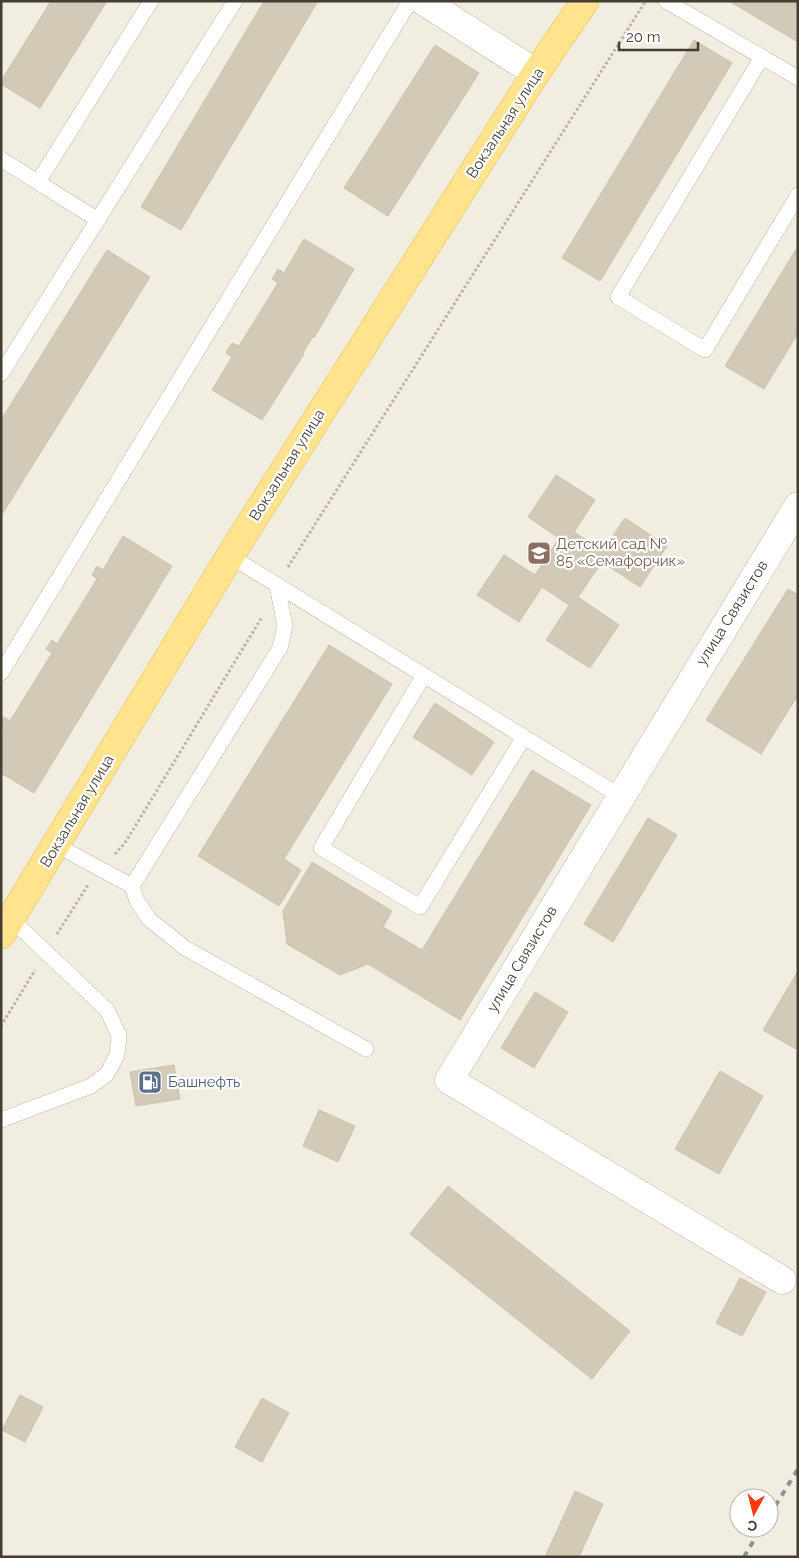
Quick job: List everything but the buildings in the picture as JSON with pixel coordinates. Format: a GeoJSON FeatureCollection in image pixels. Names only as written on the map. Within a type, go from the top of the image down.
{"type":"FeatureCollection","features":[{"type":"Feature","properties":{"kind":"main road","name":"Вокзальная улица"},"geometry":{"type":"LineString","coordinates":[[6,927],[230,556],[536,73],[585,1]]}},
{"type":"Feature","properties":{"kind":"street"},"geometry":{"type":"LineString","coordinates":[[423,1],[536,73]]}},
{"type":"Feature","properties":{"kind":"street","name":"улица Связистов"},"geometry":{"type":"LineString","coordinates":[[782,1280],[449,1080],[798,506]]}},
{"type":"Feature","properties":{"kind":"lane"},"geometry":{"type":"LineString","coordinates":[[38,182],[152,1]]}},
{"type":"Feature","properties":{"kind":"lane"},"geometry":{"type":"LineString","coordinates":[[1,374],[235,1]]}},
{"type":"Feature","properties":{"kind":"lane"},"geometry":{"type":"LineString","coordinates":[[1,673],[410,1]]}},
{"type":"Feature","properties":{"kind":"lane"},"geometry":{"type":"LineString","coordinates":[[666,1],[798,78]]}},
{"type":"Feature","properties":{"kind":"lane"},"geometry":{"type":"LineString","coordinates":[[762,57],[618,297],[705,350],[798,195]]}},
{"type":"Feature","properties":{"kind":"lane"},"geometry":{"type":"LineString","coordinates":[[1,159],[98,220]]}},
{"type":"Feature","properties":{"kind":"lane"},"geometry":{"type":"LineString","coordinates":[[230,556],[620,796]]}},
{"type":"Feature","properties":{"kind":"lane"},"geometry":{"type":"LineString","coordinates":[[132,886],[280,648],[285,626],[277,585]]}},
{"type":"Feature","properties":{"kind":"lane"},"geometry":{"type":"LineString","coordinates":[[424,674],[321,848],[420,907],[524,737]]}},
{"type":"Feature","properties":{"kind":"lane"},"geometry":{"type":"LineString","coordinates":[[56,845],[132,886],[137,901],[149,919],[185,948],[366,1048]]}},
{"type":"Feature","properties":{"kind":"lane"},"geometry":{"type":"LineString","coordinates":[[1,1120],[91,1086],[107,1074],[117,1055],[119,1035],[107,1010],[46,952],[6,927]]}},
{"type":"Feature","properties":{"kind":"path"},"geometry":{"type":"LineString","coordinates":[[1,1026],[86,888],[125,843],[264,613],[277,585],[646,1]]}},
{"type":"Feature","properties":{"kind":"railway"},"geometry":{"type":"LineString","coordinates":[[779,1500],[798,1469]]}},
{"type":"Feature","properties":{"kind":"railway"},"geometry":{"type":"LineString","coordinates":[[744,1557],[755,1538]]}},
{"type":"Feature","properties":{"kind":"place","name":"Детский сад № 85 «Семафорчик»"},"geometry":{"type":"Point","coordinates":[539,553]}},
{"type":"Feature","properties":{"kind":"place","name":"Башнефть"},"geometry":{"type":"Point","coordinates":[150,1082]}}]}
